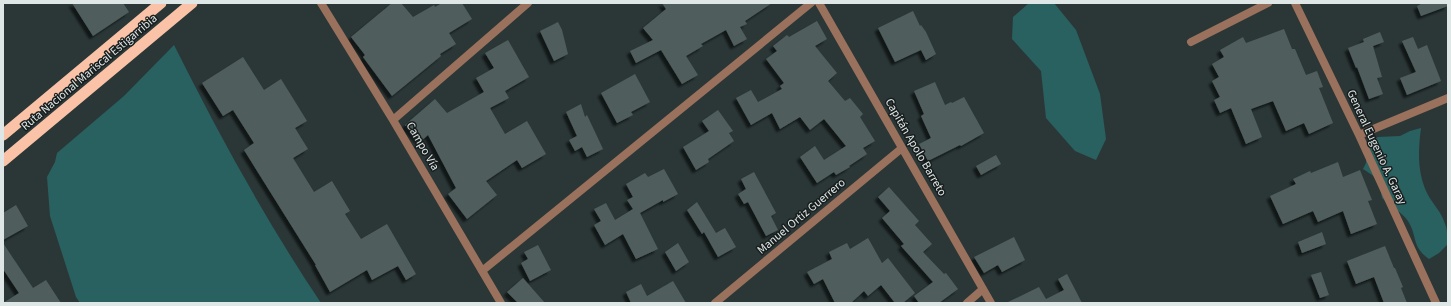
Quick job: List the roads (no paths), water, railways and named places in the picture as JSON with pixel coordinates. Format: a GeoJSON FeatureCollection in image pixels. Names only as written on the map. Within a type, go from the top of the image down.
{"type":"FeatureCollection","features":[{"type":"Feature","properties":{"kind":"highway","name":"Ruta Nacional Mariscal Estigarribia"},"geometry":{"type":"LineString","coordinates":[[3,135],[161,3]]}},
{"type":"Feature","properties":{"kind":"highway","name":"Ruta Nacional Mariscal Estigarribia"},"geometry":{"type":"LineString","coordinates":[[3,161],[192,3]]}},
{"type":"Feature","properties":{"kind":"street","name":"Campo Vía"},"geometry":{"type":"LineString","coordinates":[[321,3],[393,120],[500,303]]}},
{"type":"Feature","properties":{"kind":"street"},"geometry":{"type":"LineString","coordinates":[[393,120],[528,3]]}},
{"type":"Feature","properties":{"kind":"street"},"geometry":{"type":"LineString","coordinates":[[482,272],[811,3]]}},
{"type":"Feature","properties":{"kind":"street","name":"Capitán Apolo Barreto"},"geometry":{"type":"LineString","coordinates":[[820,3],[991,303]]}},
{"type":"Feature","properties":{"kind":"street"},"geometry":{"type":"LineString","coordinates":[[1191,42],[1268,3]]}},
{"type":"Feature","properties":{"kind":"street","name":"General Eugenio A. Garay"},"geometry":{"type":"LineString","coordinates":[[1295,3],[1359,135],[1436,303]]}},
{"type":"Feature","properties":{"kind":"street"},"geometry":{"type":"LineString","coordinates":[[1359,135],[1448,98]]}},
{"type":"Feature","properties":{"kind":"street","name":"Manuel Ortiz Guerrero"},"geometry":{"type":"LineString","coordinates":[[715,303],[902,148]]}},
{"type":"Feature","properties":{"kind":"street"},"geometry":{"type":"LineString","coordinates":[[967,303],[983,289]]}}]}
